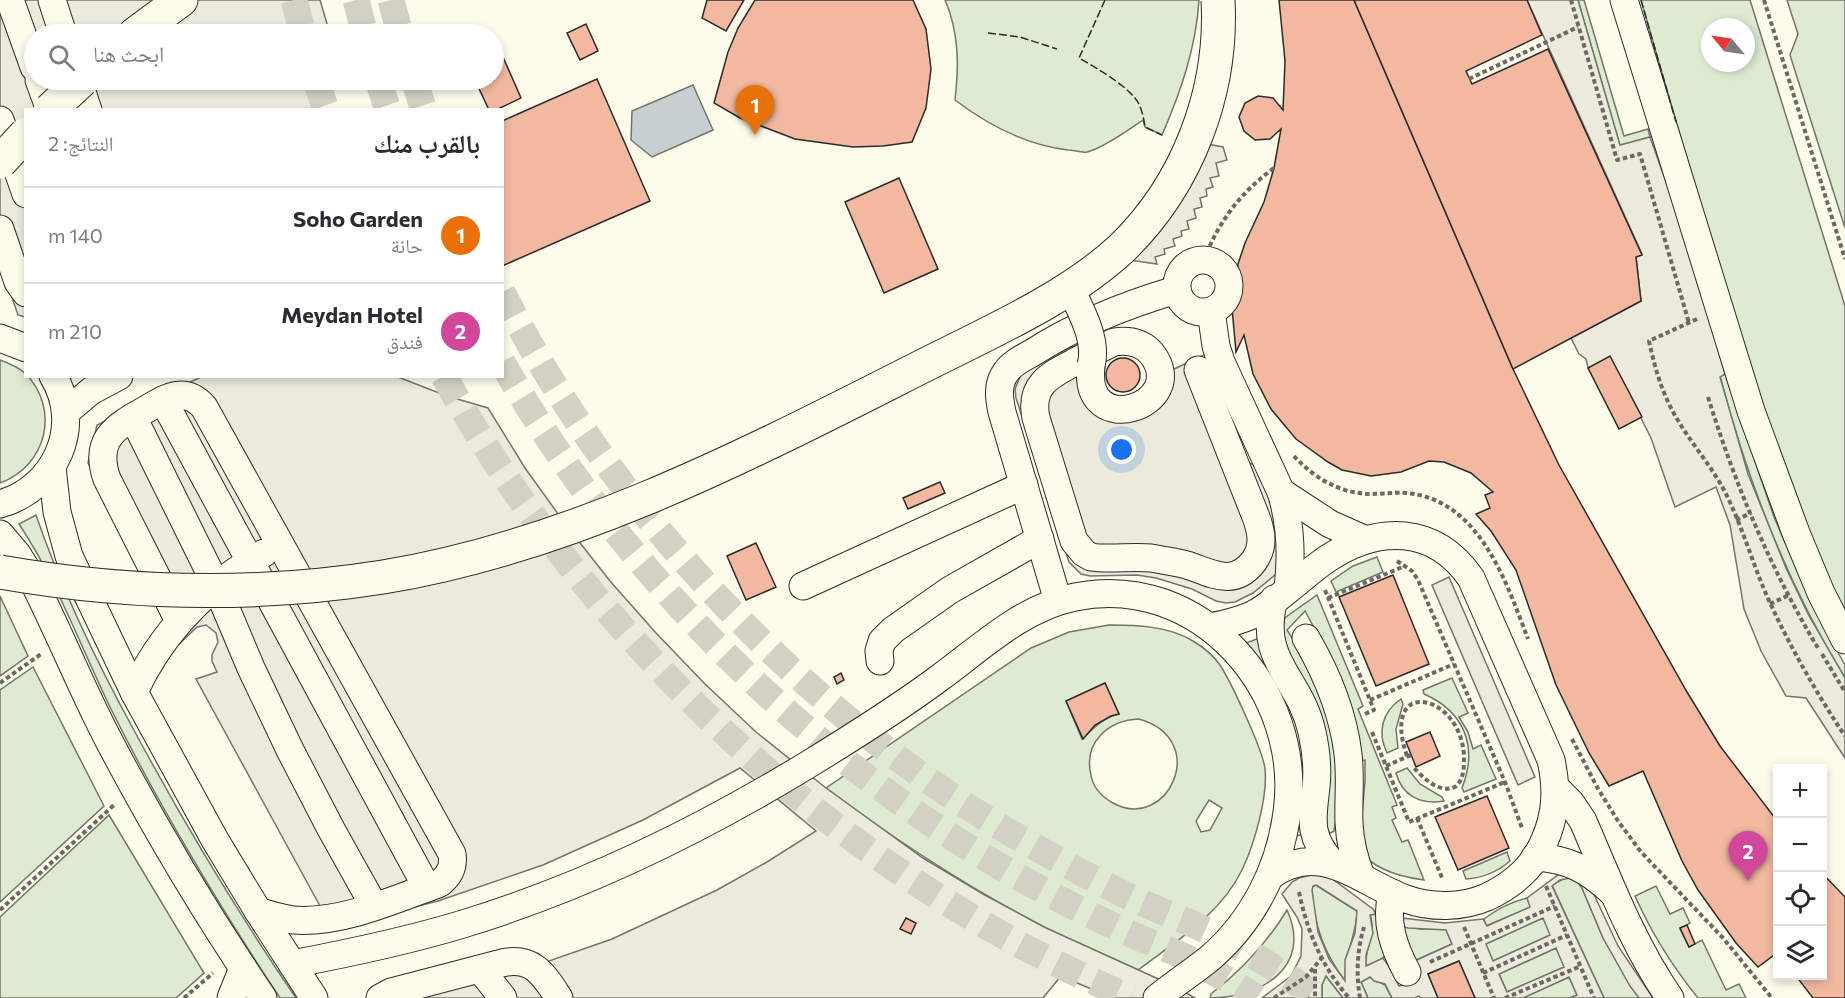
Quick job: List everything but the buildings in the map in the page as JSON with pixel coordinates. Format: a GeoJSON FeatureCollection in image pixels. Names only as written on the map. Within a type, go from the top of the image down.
{"type":"FeatureCollection","features":[{"type":"Feature","properties":{"kind":"main road"},"geometry":{"type":"LineString","coordinates":[[149,24],[181,0]]}},
{"type":"Feature","properties":{"kind":"main road"},"geometry":{"type":"LineString","coordinates":[[0,572],[104,586],[160,590],[238,590],[335,584],[431,568],[478,557],[570,528],[616,511],[751,451],[928,363],[1070,287],[1098,268],[1122,247],[1164,198],[1194,141],[1213,80],[1217,48],[1218,0]]}},
{"type":"Feature","properties":{"kind":"main road"},"geometry":{"type":"LineString","coordinates":[[52,108],[70,90]]}},
{"type":"Feature","properties":{"kind":"main road"},"geometry":{"type":"LineString","coordinates":[[0,162],[24,136]]}},
{"type":"Feature","properties":{"kind":"street"},"geometry":{"type":"LineString","coordinates":[[10,0],[24,39]]}},
{"type":"Feature","properties":{"kind":"street"},"geometry":{"type":"LineString","coordinates":[[52,0],[60,24]]}},
{"type":"Feature","properties":{"kind":"street"},"geometry":{"type":"LineString","coordinates":[[1624,0],[1751,411],[1821,593],[1845,640]]}},
{"type":"Feature","properties":{"kind":"street"},"geometry":{"type":"LineString","coordinates":[[43,90],[49,108]]}},
{"type":"Feature","properties":{"kind":"street"},"geometry":{"type":"LineString","coordinates":[[83,90],[87,108]]}},
{"type":"Feature","properties":{"kind":"street"},"geometry":{"type":"LineString","coordinates":[[0,120],[24,188]]}},
{"type":"Feature","properties":{"kind":"street"},"geometry":{"type":"LineString","coordinates":[[0,229],[18,282],[24,290]]}},
{"type":"Feature","properties":{"kind":"street"},"geometry":{"type":"LineString","coordinates":[[1196,260],[1204,260],[1219,265],[1228,278],[1229,286],[1224,302],[1211,311],[1203,313],[1189,309],[1178,297],[1176,282],[1183,268],[1196,260]]}},
{"type":"Feature","properties":{"kind":"street"},"geometry":{"type":"LineString","coordinates":[[1070,287],[1092,341],[1093,358],[1089,376],[1096,395],[1103,403],[1121,410],[1132,410],[1149,400],[1155,391],[1159,371],[1151,353],[1143,346],[1124,340],[1114,342],[1055,372],[1039,388],[1035,403],[1036,418],[1074,541],[1084,553],[1099,558],[1128,557],[1168,561],[1216,576],[1236,575],[1245,570],[1257,555],[1262,536],[1256,517],[1198,370]]}},
{"type":"Feature","properties":{"kind":"street"},"geometry":{"type":"LineString","coordinates":[[1058,601],[1000,402],[999,391],[1005,372],[1012,364],[1079,326],[1122,308],[1176,290]]}},
{"type":"Feature","properties":{"kind":"street"},"geometry":{"type":"LineString","coordinates":[[1211,311],[1212,329],[1221,362],[1281,492],[1291,540],[1281,593],[1269,625],[1270,639],[1279,665],[1297,693],[1311,728],[1317,766],[1312,826],[1319,847],[1333,864]]}},
{"type":"Feature","properties":{"kind":"street"},"geometry":{"type":"LineString","coordinates":[[0,338],[24,347]]}},
{"type":"Feature","properties":{"kind":"street"},"geometry":{"type":"LineString","coordinates":[[0,504],[17,498],[43,480],[64,441],[66,412],[63,398],[54,378]]}},
{"type":"Feature","properties":{"kind":"street"},"geometry":{"type":"LineString","coordinates":[[66,412],[91,391],[115,378]]}},
{"type":"Feature","properties":{"kind":"street"},"geometry":{"type":"LineString","coordinates":[[179,621],[104,471],[104,452],[110,434],[124,421],[163,400],[185,395],[204,407],[452,854],[450,874],[440,883],[344,915],[310,920],[276,917],[258,911]]}},
{"type":"Feature","properties":{"kind":"street"},"geometry":{"type":"LineString","coordinates":[[163,400],[427,888]]}},
{"type":"Feature","properties":{"kind":"street"},"geometry":{"type":"LineString","coordinates":[[133,417],[216,585],[251,668],[290,750],[374,906]]}},
{"type":"Feature","properties":{"kind":"street"},"geometry":{"type":"LineString","coordinates":[[1229,449],[1258,441]]}},
{"type":"Feature","properties":{"kind":"street"},"geometry":{"type":"LineString","coordinates":[[52,467],[57,512],[69,556],[134,692],[215,840],[314,998]]}},
{"type":"Feature","properties":{"kind":"street"},"geometry":{"type":"LineString","coordinates":[[803,586],[1024,485]]}},
{"type":"Feature","properties":{"kind":"street"},"geometry":{"type":"LineString","coordinates":[[1281,492],[1330,524],[1366,540]]}},
{"type":"Feature","properties":{"kind":"street"},"geometry":{"type":"LineString","coordinates":[[0,534],[29,573],[106,736],[159,834],[220,934],[263,998]]}},
{"type":"Feature","properties":{"kind":"street"},"geometry":{"type":"LineString","coordinates":[[1210,627],[1245,618],[1315,567],[1340,551],[1366,540],[1384,535],[1412,536],[1440,546],[1463,566],[1478,591],[1551,760],[1556,788],[1553,817],[1539,869]]}},
{"type":"Feature","properties":{"kind":"street"},"geometry":{"type":"LineString","coordinates":[[880,661],[879,651],[882,641],[893,630],[950,590],[1040,539]]}},
{"type":"Feature","properties":{"kind":"street"},"geometry":{"type":"LineString","coordinates":[[134,692],[158,647],[179,621],[216,585],[250,561],[280,544]]}},
{"type":"Feature","properties":{"kind":"street"},"geometry":{"type":"LineString","coordinates":[[292,964],[350,953],[464,924],[565,888],[630,860],[738,805],[807,766],[938,680],[1014,622],[1028,614],[1058,601],[1097,594],[1137,596],[1175,607],[1210,627],[1240,654],[1256,675],[1278,723],[1285,749],[1289,802],[1279,852],[1270,876],[1254,906],[1228,940],[1210,958],[1158,998]]}},
{"type":"Feature","properties":{"kind":"street"},"geometry":{"type":"LineString","coordinates":[[1306,638],[1329,681],[1344,729],[1350,778],[1350,840],[1361,876]]}},
{"type":"Feature","properties":{"kind":"street"},"geometry":{"type":"LineString","coordinates":[[1556,788],[1578,812],[1651,970],[1670,998]]}},
{"type":"Feature","properties":{"kind":"street"},"geometry":{"type":"LineString","coordinates":[[1270,876],[1299,863],[1322,862],[1333,864],[1361,876],[1407,899],[1430,904],[1454,905],[1482,899],[1518,878],[1560,860],[1584,869],[1617,896]]}},
{"type":"Feature","properties":{"kind":"street"},"geometry":{"type":"LineString","coordinates":[[1392,892],[1389,906],[1390,933],[1407,972]]}},
{"type":"Feature","properties":{"kind":"street"},"geometry":{"type":"LineString","coordinates":[[380,998],[391,992],[409,993],[510,961],[525,963],[539,971],[559,998]]}},
{"type":"Feature","properties":{"kind":"street"},"geometry":{"type":"LineString","coordinates":[[231,998],[243,969]]}},
{"type":"Feature","properties":{"kind":"street"},"geometry":{"type":"LineString","coordinates":[[480,969],[503,998]]}},
{"type":"Feature","properties":{"kind":"path"},"geometry":{"type":"LineString","coordinates":[[1570,0],[1617,160],[1640,154],[1689,323]]}},
{"type":"Feature","properties":{"kind":"path"},"geometry":{"type":"LineString","coordinates":[[1764,0],[1845,258]]}},
{"type":"Feature","properties":{"kind":"path"},"geometry":{"type":"LineString","coordinates":[[1469,79],[1578,27]]}},
{"type":"Feature","properties":{"kind":"path"},"geometry":{"type":"LineString","coordinates":[[1204,260],[1216,233],[1232,208],[1251,186],[1274,168]]}},
{"type":"Feature","properties":{"kind":"path"},"geometry":{"type":"LineString","coordinates":[[1720,309],[1649,341],[1654,361],[1668,401],[1689,438],[1717,477],[1770,604],[1794,652],[1845,736]]}},
{"type":"Feature","properties":{"kind":"path"},"geometry":{"type":"LineString","coordinates":[[1708,397],[1720,436],[1751,513],[1814,641],[1845,692]]}},
{"type":"Feature","properties":{"kind":"path"},"geometry":{"type":"LineString","coordinates":[[1736,520],[1751,513]]}},
{"type":"Feature","properties":{"kind":"path"},"geometry":{"type":"LineString","coordinates":[[1394,558],[1412,571],[1418,580],[1505,782],[1524,833]]}},
{"type":"Feature","properties":{"kind":"path"},"geometry":{"type":"LineString","coordinates":[[1328,598],[1405,566]]}},
{"type":"Feature","properties":{"kind":"path"},"geometry":{"type":"LineString","coordinates":[[1315,567],[1374,710],[1365,714],[1409,822],[1505,782]]}},
{"type":"Feature","properties":{"kind":"path"},"geometry":{"type":"LineString","coordinates":[[1770,604],[1790,595]]}},
{"type":"Feature","properties":{"kind":"path"},"geometry":{"type":"LineString","coordinates":[[0,683],[41,654]]}},
{"type":"Feature","properties":{"kind":"path"},"geometry":{"type":"LineString","coordinates":[[1370,700],[1454,664]]}},
{"type":"Feature","properties":{"kind":"path"},"geometry":{"type":"LineString","coordinates":[[1386,766],[1409,756],[1402,740],[1403,716],[1410,705],[1416,702],[1429,702],[1443,711],[1457,729],[1464,750],[1462,778],[1455,787],[1443,789],[1428,781],[1412,766]]}},
{"type":"Feature","properties":{"kind":"path"},"geometry":{"type":"LineString","coordinates":[[0,910],[117,802]]}},
{"type":"Feature","properties":{"kind":"path"},"geometry":{"type":"LineString","coordinates":[[1417,818],[1445,884]]}},
{"type":"Feature","properties":{"kind":"path"},"geometry":{"type":"LineString","coordinates":[[1539,869],[1594,998]]}},
{"type":"Feature","properties":{"kind":"path"},"geometry":{"type":"LineString","coordinates":[[1299,892],[1307,926],[1322,958],[1349,998]]}},
{"type":"Feature","properties":{"kind":"path"},"geometry":{"type":"LineString","coordinates":[[1407,972],[1555,906]]}},
{"type":"Feature","properties":{"kind":"path"},"geometry":{"type":"LineString","coordinates":[[1461,922],[1494,998]]}},
{"type":"Feature","properties":{"kind":"path"},"geometry":{"type":"LineString","coordinates":[[1360,998],[1358,964],[1365,924]]}},
{"type":"Feature","properties":{"kind":"path"},"geometry":{"type":"LineString","coordinates":[[1484,973],[1568,935]]}},
{"type":"Feature","properties":{"kind":"path"},"geometry":{"type":"LineString","coordinates":[[1274,998],[1296,984],[1322,958]]}},
{"type":"Feature","properties":{"kind":"path"},"geometry":{"type":"LineString","coordinates":[[1505,998],[1581,966]]}},
{"type":"Feature","properties":{"kind":"path"},"geometry":{"type":"LineString","coordinates":[[1315,967],[1315,998]]}},
{"type":"Feature","properties":{"kind":"path"},"geometry":{"type":"LineString","coordinates":[[184,998],[214,971]]}},
{"type":"Feature","properties":{"kind":"green space"},"geometry":{"type":"Polygon","coordinates":[[[945,0],[1199,0],[1195,35],[1187,69],[1162,135],[1145,127],[1143,120],[1100,147],[1082,152],[1022,139],[981,118],[955,100],[957,49],[953,24],[945,0]]]}},
{"type":"Feature","properties":{"kind":"green space"},"geometry":{"type":"Polygon","coordinates":[[[1578,0],[1584,0],[1624,136],[1648,129],[1650,137],[1620,146],[1578,0]]]}},
{"type":"Feature","properties":{"kind":"green space"},"geometry":{"type":"Polygon","coordinates":[[[1641,0],[1750,0],[1845,306],[1845,616],[1790,482],[1743,344],[1641,0]]]}},
{"type":"Feature","properties":{"kind":"green space"},"geometry":{"type":"Polygon","coordinates":[[[1787,0],[1845,0],[1845,228],[1790,55],[1798,34],[1787,0]]]}},
{"type":"Feature","properties":{"kind":"green space"},"geometry":{"type":"Polygon","coordinates":[[[0,360],[24,372],[24,378],[29,378],[36,387],[43,402],[45,418],[44,434],[38,450],[29,463],[16,475],[0,483],[0,360]]]}},
{"type":"Feature","properties":{"kind":"green space"},"geometry":{"type":"Polygon","coordinates":[[[1725,374],[1774,517],[1812,605],[1845,665],[1845,678],[1805,606],[1771,532],[1731,416],[1720,376],[1725,374]]]}},
{"type":"Feature","properties":{"kind":"green space"},"geometry":{"type":"Polygon","coordinates":[[[36,515],[69,599],[122,707],[213,868],[253,934],[296,998],[280,998],[212,891],[149,782],[110,707],[57,591],[19,524],[36,515]]]}},
{"type":"Feature","properties":{"kind":"green space"},"geometry":{"type":"Polygon","coordinates":[[[1377,557],[1383,572],[1336,592],[1331,581],[1353,566],[1377,557]]]}},
{"type":"Feature","properties":{"kind":"green space"},"geometry":{"type":"Polygon","coordinates":[[[1317,595],[1363,706],[1358,709],[1397,805],[1392,807],[1396,818],[1392,820],[1402,842],[1408,840],[1424,880],[1388,871],[1372,862],[1359,849],[1365,760],[1359,762],[1318,635],[1305,611],[1287,630],[1312,669],[1334,735],[1338,804],[1334,831],[1326,833],[1280,624],[1286,617],[1317,595]]]}},
{"type":"Feature","properties":{"kind":"green space"},"geometry":{"type":"Polygon","coordinates":[[[0,596],[28,656],[0,676],[0,596]]]}},
{"type":"Feature","properties":{"kind":"green space"},"geometry":{"type":"Polygon","coordinates":[[[1109,625],[1141,626],[1174,632],[1200,646],[1220,665],[1239,700],[1253,732],[1265,769],[1262,807],[1255,834],[1247,860],[1233,886],[1222,901],[1196,926],[1138,970],[1054,932],[986,895],[878,826],[826,788],[1031,648],[1069,632],[1109,625]],[[1105,683],[1066,701],[1082,739],[1094,727],[1119,714],[1105,683]],[[1139,719],[1128,720],[1109,728],[1101,735],[1091,752],[1090,763],[1092,779],[1102,795],[1113,803],[1133,809],[1150,805],[1164,795],[1174,780],[1177,763],[1173,745],[1161,730],[1139,719]],[[1209,800],[1196,821],[1201,832],[1210,830],[1222,808],[1209,800]]]}},
{"type":"Feature","properties":{"kind":"green space"},"geometry":{"type":"Polygon","coordinates":[[[1262,637],[1295,715],[1303,752],[1307,834],[1295,836],[1299,808],[1299,757],[1288,711],[1264,666],[1246,643],[1262,637]]]}},
{"type":"Feature","properties":{"kind":"green space"},"geometry":{"type":"Polygon","coordinates":[[[33,667],[104,806],[0,902],[0,690],[33,667]]]}},
{"type":"Feature","properties":{"kind":"green space"},"geometry":{"type":"Polygon","coordinates":[[[1452,678],[1468,713],[1459,717],[1468,732],[1473,749],[1481,745],[1496,779],[1464,792],[1462,788],[1469,759],[1464,732],[1449,711],[1424,694],[1423,690],[1452,678]]]}},
{"type":"Feature","properties":{"kind":"green space"},"geometry":{"type":"Polygon","coordinates":[[[1401,699],[1403,704],[1396,729],[1398,748],[1387,753],[1382,738],[1383,723],[1389,710],[1401,699]]]}},
{"type":"Feature","properties":{"kind":"green space"},"geometry":{"type":"Polygon","coordinates":[[[1407,768],[1420,784],[1442,797],[1444,801],[1428,802],[1408,793],[1396,773],[1407,768]]]}},
{"type":"Feature","properties":{"kind":"green space"},"geometry":{"type":"Polygon","coordinates":[[[109,815],[204,973],[176,998],[0,998],[0,917],[109,815]]]}},
{"type":"Feature","properties":{"kind":"green space"},"geometry":{"type":"Polygon","coordinates":[[[1507,852],[1510,861],[1500,868],[1484,876],[1466,879],[1463,871],[1507,852]]]}},
{"type":"Feature","properties":{"kind":"green space"},"geometry":{"type":"Polygon","coordinates":[[[1565,878],[1579,883],[1603,938],[1639,998],[1604,998],[1552,885],[1565,878]]]}},
{"type":"Feature","properties":{"kind":"green space"},"geometry":{"type":"Polygon","coordinates":[[[1316,885],[1357,911],[1346,964],[1346,982],[1326,950],[1318,927],[1312,890],[1312,887],[1316,885]]]}},
{"type":"Feature","properties":{"kind":"green space"},"geometry":{"type":"Polygon","coordinates":[[[1656,886],[1670,914],[1683,908],[1690,923],[1680,929],[1689,947],[1702,940],[1726,990],[1739,984],[1746,998],[1698,998],[1663,949],[1635,896],[1656,886]]]}},
{"type":"Feature","properties":{"kind":"green space"},"geometry":{"type":"Polygon","coordinates":[[[1527,898],[1531,907],[1486,926],[1484,919],[1489,915],[1509,904],[1527,898]]]}},
{"type":"Feature","properties":{"kind":"green space"},"geometry":{"type":"Polygon","coordinates":[[[1287,910],[1293,930],[1293,948],[1288,963],[1264,985],[1229,997],[1210,998],[1211,994],[1253,955],[1287,910]]]}},
{"type":"Feature","properties":{"kind":"green space"},"geometry":{"type":"Polygon","coordinates":[[[1376,914],[1386,955],[1366,967],[1372,928],[1370,915],[1376,914]]]}},
{"type":"Feature","properties":{"kind":"green space"},"geometry":{"type":"Polygon","coordinates":[[[1543,918],[1551,935],[1493,961],[1485,944],[1543,918]]]}},
{"type":"Feature","properties":{"kind":"green space"},"geometry":{"type":"Polygon","coordinates":[[[1396,925],[1420,929],[1446,929],[1452,944],[1410,963],[1396,925]]]}},
{"type":"Feature","properties":{"kind":"green space"},"geometry":{"type":"Polygon","coordinates":[[[1556,948],[1565,967],[1507,992],[1499,974],[1556,948]]]}},
{"type":"Feature","properties":{"kind":"green space"},"geometry":{"type":"Polygon","coordinates":[[[1326,976],[1343,998],[1322,998],[1322,985],[1326,976]]]}},
{"type":"Feature","properties":{"kind":"green space"},"geometry":{"type":"Polygon","coordinates":[[[1370,977],[1385,985],[1392,998],[1368,998],[1361,982],[1370,977]]]}},
{"type":"Feature","properties":{"kind":"green space"},"geometry":{"type":"Polygon","coordinates":[[[1569,977],[1577,995],[1570,998],[1523,998],[1569,977]]]}},
{"type":"Feature","properties":{"kind":"shaded area"},"geometry":{"type":"Polygon","coordinates":[[[0,0],[320,0],[327,24],[24,24],[24,90],[321,90],[312,108],[24,108],[24,317],[18,315],[0,263],[0,0]]]}},
{"type":"Feature","properties":{"kind":"shaded area"},"geometry":{"type":"Polygon","coordinates":[[[1527,0],[1578,0],[1620,145],[1650,137],[1708,314],[1725,374],[1720,377],[1748,474],[1786,568],[1808,614],[1845,678],[1845,758],[1806,698],[1786,696],[1761,651],[1744,609],[1730,525],[1716,487],[1675,507],[1651,438],[1610,357],[1588,368],[1586,359],[1579,354],[1571,338],[1641,301],[1636,257],[1642,254],[1527,0]]]}},
{"type":"Feature","properties":{"kind":"shaded area"},"geometry":{"type":"Polygon","coordinates":[[[693,85],[713,130],[652,157],[631,140],[632,111],[693,85]]]}},
{"type":"Feature","properties":{"kind":"shaded area"},"geometry":{"type":"Polygon","coordinates":[[[1207,144],[1223,147],[1227,160],[1216,163],[1219,176],[1210,178],[1213,187],[1206,189],[1207,196],[1200,198],[1202,207],[1194,209],[1196,218],[1187,221],[1189,229],[1181,231],[1182,236],[1173,239],[1175,246],[1164,249],[1165,254],[1155,257],[1157,264],[1129,260],[1207,144]]]}},
{"type":"Feature","properties":{"kind":"shaded area"},"geometry":{"type":"Polygon","coordinates":[[[1073,346],[1109,417],[1172,370],[1208,353],[1241,431],[1232,436],[1241,459],[1256,466],[1283,529],[1280,567],[1275,575],[1253,593],[1235,602],[1226,603],[1156,578],[1137,575],[1090,576],[1081,574],[1069,562],[1015,389],[1022,372],[1029,366],[1073,346]]]}},
{"type":"Feature","properties":{"kind":"shaded area"},"geometry":{"type":"Polygon","coordinates":[[[199,378],[401,378],[447,396],[488,408],[525,468],[610,581],[705,684],[756,732],[826,788],[923,858],[1044,927],[1176,987],[1195,998],[1112,998],[1061,976],[1043,998],[416,998],[503,977],[612,939],[717,890],[816,831],[740,768],[643,820],[543,865],[438,901],[332,928],[196,679],[217,672],[212,661],[212,655],[218,642],[216,633],[206,625],[197,627],[176,647],[88,463],[97,425],[199,378]]]}},
{"type":"Feature","properties":{"kind":"shaded area"},"geometry":{"type":"Polygon","coordinates":[[[1449,577],[1535,777],[1518,785],[1432,585],[1449,577]]]}},
{"type":"Feature","properties":{"kind":"shaded area"},"geometry":{"type":"Polygon","coordinates":[[[1562,872],[1590,886],[1618,946],[1653,998],[1639,998],[1630,986],[1603,938],[1582,888],[1579,883],[1570,878],[1560,880],[1552,886],[1604,998],[1570,998],[1577,995],[1569,977],[1523,998],[1475,998],[1459,961],[1428,974],[1438,998],[1420,998],[1419,996],[1392,998],[1385,984],[1374,981],[1370,977],[1361,982],[1368,998],[1343,998],[1326,976],[1322,985],[1322,998],[1308,998],[1310,989],[1308,987],[1295,998],[1262,998],[1291,976],[1301,956],[1302,929],[1282,894],[1292,882],[1299,878],[1315,874],[1331,878],[1373,909],[1376,914],[1370,915],[1373,933],[1366,955],[1366,966],[1383,958],[1399,986],[1416,980],[1410,963],[1452,944],[1446,930],[1408,928],[1396,925],[1393,917],[1445,923],[1483,919],[1487,926],[1530,907],[1527,898],[1562,872]],[[1316,885],[1312,890],[1318,932],[1329,959],[1345,981],[1345,960],[1355,933],[1357,911],[1316,885]],[[1543,918],[1486,944],[1493,961],[1550,935],[1543,918]],[[1556,948],[1499,974],[1507,992],[1564,967],[1556,948]]]}},
{"type":"Feature","properties":{"kind":"tunnel"},"geometry":{"type":"LineString","coordinates":[[294,0],[300,24]]}},
{"type":"Feature","properties":{"kind":"tunnel"},"geometry":{"type":"LineString","coordinates":[[356,0],[362,24]]}},
{"type":"Feature","properties":{"kind":"tunnel"},"geometry":{"type":"LineString","coordinates":[[391,0],[397,24]]}},
{"type":"Feature","properties":{"kind":"tunnel"},"geometry":{"type":"LineString","coordinates":[[319,90],[325,108]]}},
{"type":"Feature","properties":{"kind":"tunnel"},"geometry":{"type":"LineString","coordinates":[[381,90],[387,108]]}},
{"type":"Feature","properties":{"kind":"tunnel"},"geometry":{"type":"LineString","coordinates":[[417,90],[423,108]]}},
{"type":"Feature","properties":{"kind":"tunnel"},"geometry":{"type":"LineString","coordinates":[[504,296],[547,374],[599,453],[658,530],[722,602],[792,670],[865,733],[942,789],[1021,839],[1123,894],[1230,942],[1318,998]]}},
{"type":"Feature","properties":{"kind":"tunnel"},"geometry":{"type":"LineString","coordinates":[[504,365],[548,438],[600,511],[657,581],[719,648],[785,710],[854,768],[926,820],[1001,867],[1091,915],[1179,954],[1257,998]]}},
{"type":"Feature","properties":{"kind":"tunnel"},"geometry":{"type":"LineString","coordinates":[[445,378],[505,476],[575,571],[652,661],[736,744],[827,820],[924,888],[1025,947],[1131,998]]}},
{"type":"Feature","properties":{"kind":"fence"},"geometry":{"type":"LineString","coordinates":[[1105,0],[1079,58],[1112,78],[1128,91],[1139,104],[1145,127],[1162,135]]}},
{"type":"Feature","properties":{"kind":"fence"},"geometry":{"type":"LineString","coordinates":[[1641,0],[1676,122]]}},
{"type":"Feature","properties":{"kind":"fence"},"geometry":{"type":"LineString","coordinates":[[988,33],[1020,37],[1057,49]]}},
{"type":"Feature","properties":{"kind":"place","name":"Soho Garden"},"geometry":{"type":"Point","coordinates":[755,135]}},
{"type":"Feature","properties":{"kind":"place","name":"Meydan Hotel"},"geometry":{"type":"Point","coordinates":[1748,881]}}]}
